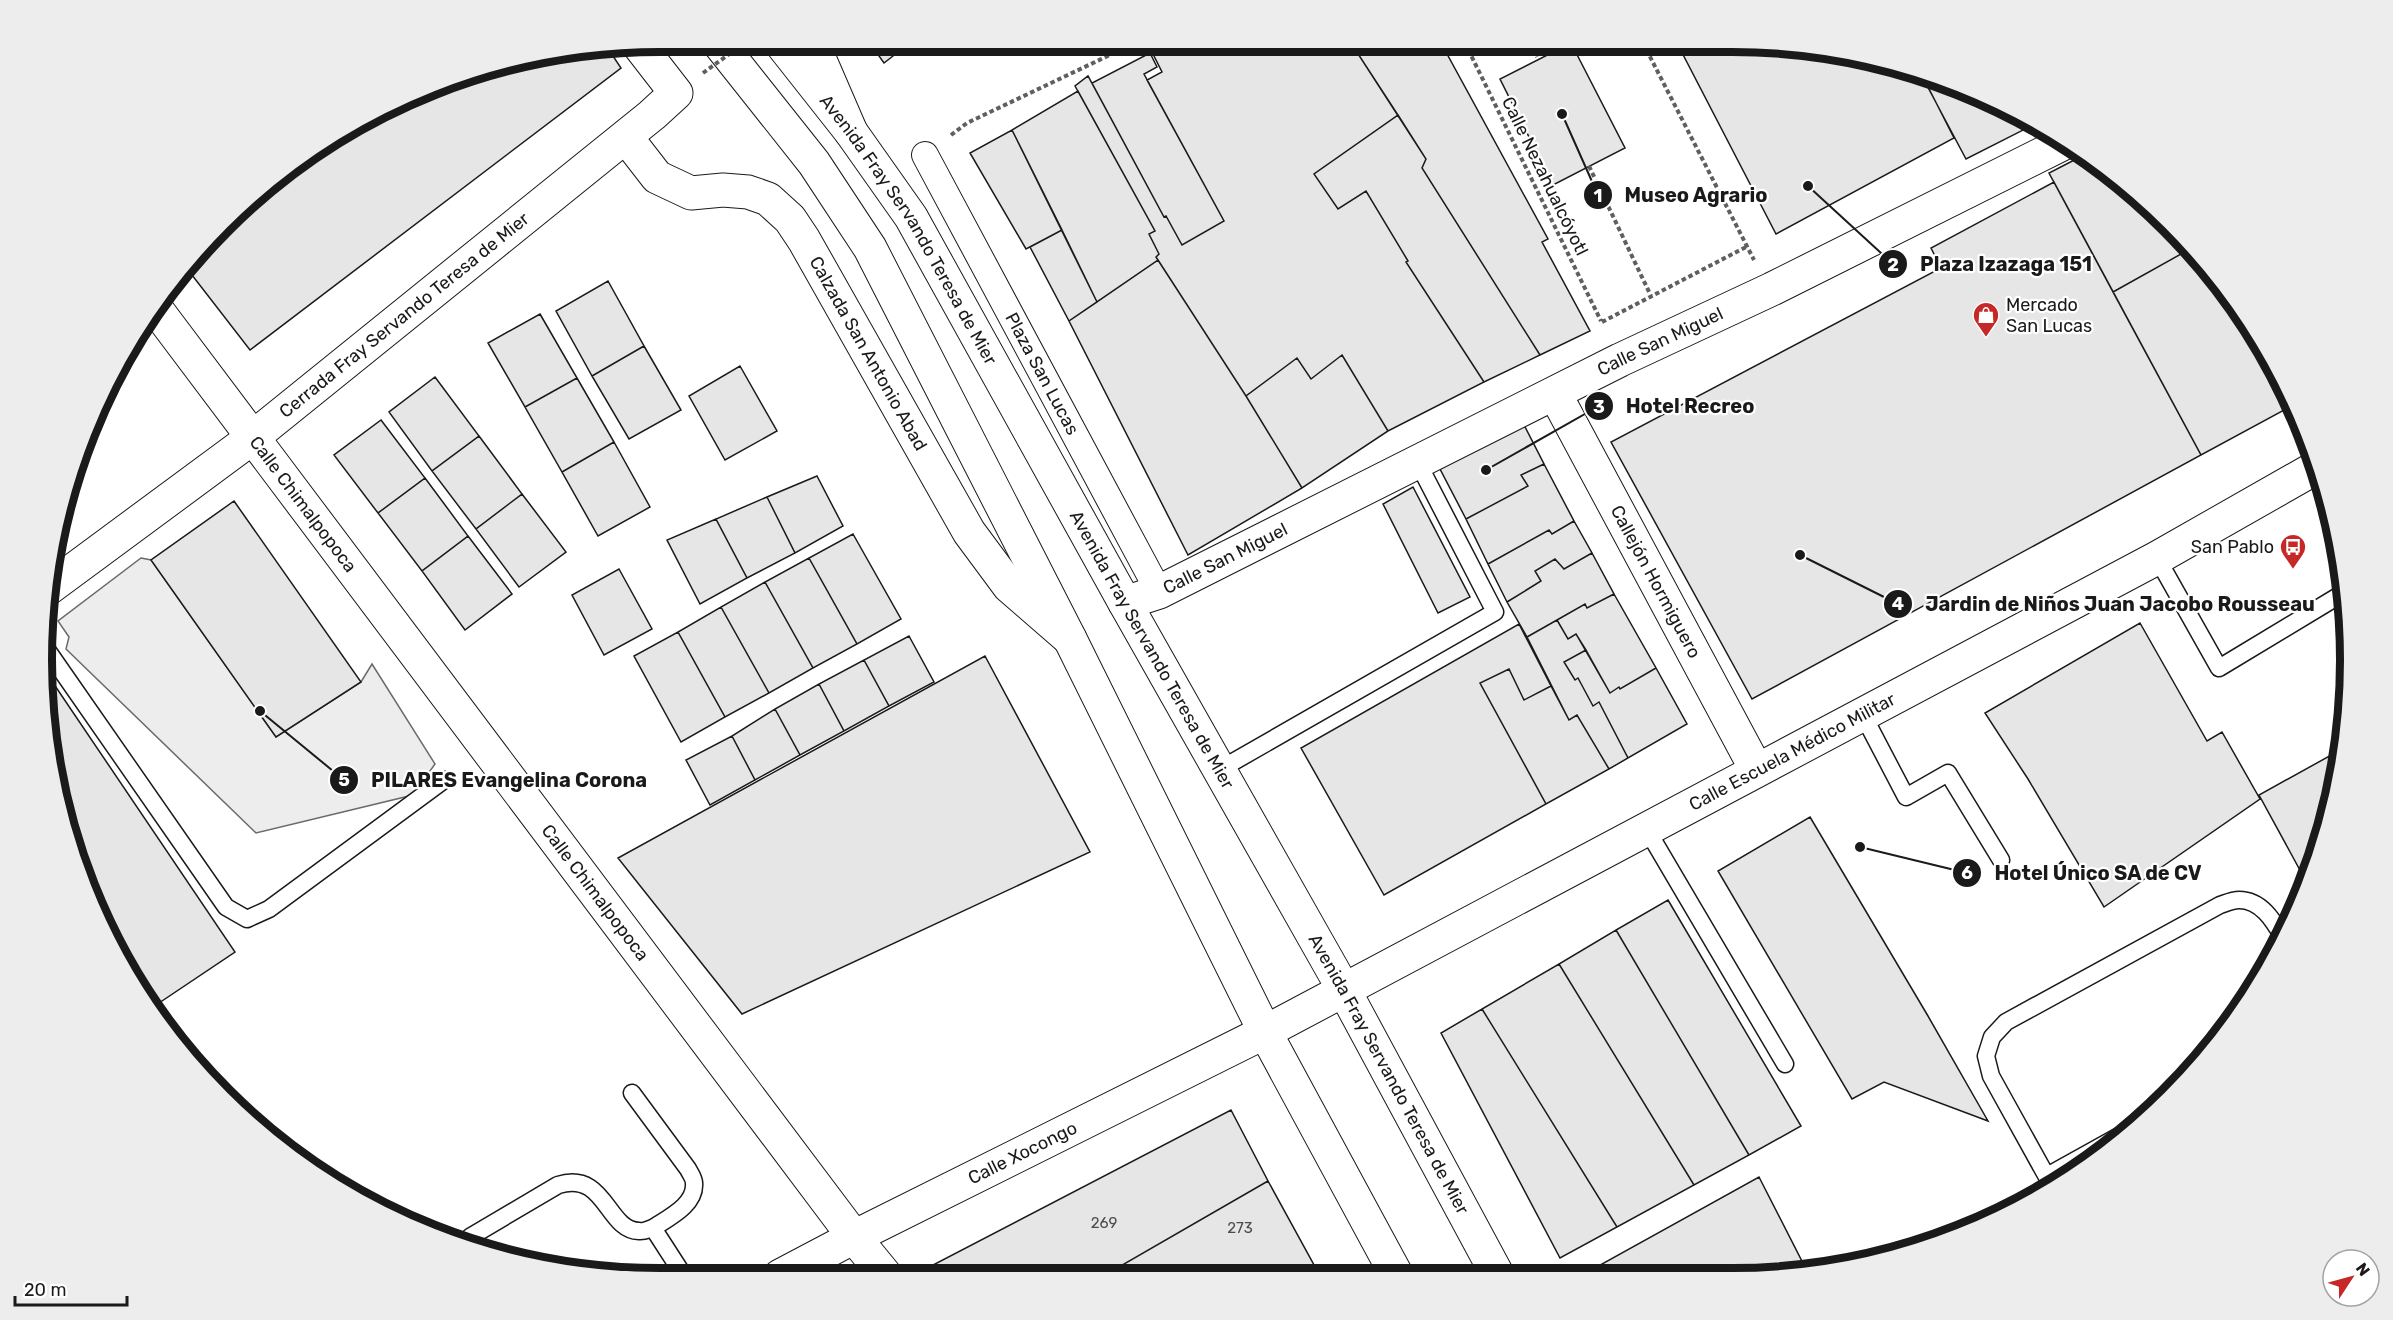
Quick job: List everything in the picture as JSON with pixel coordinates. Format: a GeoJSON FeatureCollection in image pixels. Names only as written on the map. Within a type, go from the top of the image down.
{"type":"FeatureCollection","features":[{"type":"Feature","properties":{"kind":"main road","name":"Cerrada Fray Servando Teresa de Mier"},"geometry":{"type":"LineString","coordinates":[[58,581],[252,438],[626,137],[676,93],[645,53]]}},
{"type":"Feature","properties":{"kind":"main road"},"geometry":{"type":"LineString","coordinates":[[727,53],[814,163],[870,248],[1070,639],[1265,1032],[1393,1268]]}},
{"type":"Feature","properties":{"kind":"main road","name":"Avenida Fray Servando Teresa de Mier"},"geometry":{"type":"LineString","coordinates":[[789,53],[851,132],[911,217],[1125,603],[1344,990],[1494,1268]]}},
{"type":"Feature","properties":{"kind":"main road"},"geometry":{"type":"LineString","coordinates":[[817,53],[851,132]]}},
{"type":"Feature","properties":{"kind":"main road","name":"Calzada San Antonio Abad"},"geometry":{"type":"LineString","coordinates":[[626,137],[657,177],[691,193],[723,190],[748,192],[768,199],[790,219],[969,532],[1009,586],[1070,639]]}},
{"type":"Feature","properties":{"kind":"main road","name":"Calle San Miguel"},"geometry":{"type":"LineString","coordinates":[[1125,603],[1159,592],[1620,360],[1769,290],[2057,146]]}},
{"type":"Feature","properties":{"kind":"main road","name":"Calle Chimalpopoca"},"geometry":{"type":"LineString","coordinates":[[160,315],[879,1268]]}},
{"type":"Feature","properties":{"kind":"main road","name":"Callejón Hormiguero"},"geometry":{"type":"LineString","coordinates":[[1555,394],[1756,769]]}},
{"type":"Feature","properties":{"kind":"main road","name":"Calle Escuela Médico Militar"},"geometry":{"type":"LineString","coordinates":[[1265,1032],[1756,769],[2157,558],[2310,471]]}},
{"type":"Feature","properties":{"kind":"main road","name":"Calle Xocongo"},"geometry":{"type":"LineString","coordinates":[[795,1268],[1265,1032]]}},
{"type":"Feature","properties":{"kind":"street","name":"Plaza San Lucas"},"geometry":{"type":"LineString","coordinates":[[925,156],[1159,592]]}},
{"type":"Feature","properties":{"kind":"lane"},"geometry":{"type":"LineString","coordinates":[[1219,770],[1495,612],[1418,463]]}},
{"type":"Feature","properties":{"kind":"lane"},"geometry":{"type":"LineString","coordinates":[[2157,558],[2219,668],[2337,597]]}},
{"type":"Feature","properties":{"kind":"lane"},"geometry":{"type":"LineString","coordinates":[[52,657],[226,907],[247,919],[269,909],[444,780]]}},
{"type":"Feature","properties":{"kind":"lane"},"geometry":{"type":"LineString","coordinates":[[1862,713],[1906,797],[1948,773],[2001,860]]}},
{"type":"Feature","properties":{"kind":"lane"},"geometry":{"type":"LineString","coordinates":[[1646,828],[1785,1064]]}},
{"type":"Feature","properties":{"kind":"lane"},"geometry":{"type":"LineString","coordinates":[[2048,1179],[1991,1076],[1986,1056],[1992,1036],[2006,1022],[2220,905],[2239,900],[2259,906],[2278,929]]}},
{"type":"Feature","properties":{"kind":"lane"},"geometry":{"type":"LineString","coordinates":[[470,1237],[558,1185],[571,1181],[583,1183],[594,1190],[625,1225],[638,1232],[653,1228],[681,1209],[691,1198],[694,1183],[688,1169],[632,1093]]}},
{"type":"Feature","properties":{"kind":"lane"},"geometry":{"type":"LineString","coordinates":[[653,1228],[679,1268]]}},
{"type":"Feature","properties":{"kind":"path"},"geometry":{"type":"LineString","coordinates":[[702,73],[730,53]]}},
{"type":"Feature","properties":{"kind":"path"},"geometry":{"type":"LineString","coordinates":[[925,156],[967,123],[1114,53]]}},
{"type":"Feature","properties":{"kind":"path","name":"Calle Nezahualcóyotl"},"geometry":{"type":"LineString","coordinates":[[1470,53],[1605,330]]}},
{"type":"Feature","properties":{"kind":"path"},"geometry":{"type":"LineString","coordinates":[[1535,53],[1537,57]]}},
{"type":"Feature","properties":{"kind":"path"},"geometry":{"type":"LineString","coordinates":[[1648,53],[1769,290]]}},
{"type":"Feature","properties":{"kind":"path"},"geometry":{"type":"LineString","coordinates":[[1589,166],[1651,296]]}},
{"type":"Feature","properties":{"kind":"path"},"geometry":{"type":"LineString","coordinates":[[1601,321],[1746,247]]}},
{"type":"Feature","properties":{"kind":"shaded area"},"geometry":{"type":"Polygon","coordinates":[[[141,558],[151,560],[276,737],[361,682],[372,664],[435,764],[413,795],[256,833],[66,649],[69,637],[58,621],[141,558]]]}},
{"type":"Feature","properties":{"kind":"building"},"geometry":{"type":"Polygon","coordinates":[[[877,53],[897,53],[884,63],[877,53]]]}},
{"type":"Feature","properties":{"kind":"building"},"geometry":{"type":"Polygon","coordinates":[[[1150,53],[1157,67],[1144,74],[1224,221],[1182,245],[1166,216],[1164,217],[1092,83],[1150,53]]]}},
{"type":"Feature","properties":{"kind":"building"},"geometry":{"type":"Polygon","coordinates":[[[1152,53],[1358,53],[1398,115],[1314,174],[1338,209],[1366,191],[1408,261],[1406,262],[1484,382],[1388,431],[1342,355],[1311,379],[1297,358],[1246,396],[1156,257],[1159,254],[1149,234],[1155,231],[1075,86],[1088,76],[1164,217],[1166,216],[1182,245],[1224,221],[1147,80],[1162,72],[1152,53]]]}},
{"type":"Feature","properties":{"kind":"building"},"geometry":{"type":"Polygon","coordinates":[[[1357,53],[1446,53],[1548,239],[1542,242],[1590,331],[1540,355],[1422,168],[1426,159],[1357,53]]]}},
{"type":"Feature","properties":{"kind":"building"},"geometry":{"type":"Polygon","coordinates":[[[1551,53],[1576,53],[1625,148],[1553,185],[1500,79],[1551,53]]]}},
{"type":"Feature","properties":{"kind":"building"},"geometry":{"type":"Polygon","coordinates":[[[1682,53],[1773,54],[1812,58],[1852,64],[1927,85],[1954,138],[1776,234],[1682,53]]]}},
{"type":"Feature","properties":{"kind":"building"},"geometry":{"type":"Polygon","coordinates":[[[612,55],[621,68],[250,350],[191,274],[230,230],[259,203],[322,155],[356,134],[428,99],[503,73],[541,64],[612,55]]]}},
{"type":"Feature","properties":{"kind":"building"},"geometry":{"type":"Polygon","coordinates":[[[1926,84],[2002,115],[2027,128],[1966,159],[1926,84]]]}},
{"type":"Feature","properties":{"kind":"building"},"geometry":{"type":"Polygon","coordinates":[[[1078,91],[1155,231],[1149,234],[1159,254],[1156,257],[1158,260],[1097,302],[1012,130],[1078,91]]]}},
{"type":"Feature","properties":{"kind":"building"},"geometry":{"type":"Polygon","coordinates":[[[1398,115],[1426,159],[1422,168],[1540,355],[1484,382],[1406,262],[1408,261],[1366,191],[1338,209],[1314,174],[1398,115]]]}},
{"type":"Feature","properties":{"kind":"building"},"geometry":{"type":"Polygon","coordinates":[[[1012,130],[1062,230],[1026,249],[970,153],[1012,130]]]}},
{"type":"Feature","properties":{"kind":"building"},"geometry":{"type":"Polygon","coordinates":[[[2076,159],[2134,203],[2184,252],[2113,292],[2049,173],[2076,159]]]}},
{"type":"Feature","properties":{"kind":"building","name":"Mercado San Lucas"},"geometry":{"type":"Polygon","coordinates":[[[2054,182],[2201,455],[1752,699],[1611,442],[1941,268],[1931,248],[2054,182]]]}},
{"type":"Feature","properties":{"kind":"building"},"geometry":{"type":"Polygon","coordinates":[[[1062,230],[1097,302],[1069,321],[1030,247],[1062,230]]]}},
{"type":"Feature","properties":{"kind":"building"},"geometry":{"type":"Polygon","coordinates":[[[2184,252],[2231,313],[2278,392],[2286,409],[2201,455],[2113,292],[2184,252]]]}},
{"type":"Feature","properties":{"kind":"building"},"geometry":{"type":"Polygon","coordinates":[[[1158,260],[1302,488],[1188,555],[1069,321],[1158,260]]]}},
{"type":"Feature","properties":{"kind":"building"},"geometry":{"type":"Polygon","coordinates":[[[608,281],[644,346],[592,376],[556,311],[608,281]]]}},
{"type":"Feature","properties":{"kind":"building"},"geometry":{"type":"Polygon","coordinates":[[[540,314],[577,378],[525,407],[488,343],[540,314]]]}},
{"type":"Feature","properties":{"kind":"building"},"geometry":{"type":"Polygon","coordinates":[[[644,346],[681,410],[629,439],[592,376],[644,346]]]}},
{"type":"Feature","properties":{"kind":"building"},"geometry":{"type":"Polygon","coordinates":[[[1342,355],[1388,431],[1302,488],[1246,396],[1297,358],[1311,379],[1342,355]]]}},
{"type":"Feature","properties":{"kind":"building"},"geometry":{"type":"Polygon","coordinates":[[[2263,364],[2279,393],[2262,365],[2263,364]]]}},
{"type":"Feature","properties":{"kind":"building"},"geometry":{"type":"Polygon","coordinates":[[[740,366],[777,431],[725,460],[689,396],[740,366]]]}},
{"type":"Feature","properties":{"kind":"building"},"geometry":{"type":"Polygon","coordinates":[[[435,377],[479,436],[432,471],[389,412],[435,377]]]}},
{"type":"Feature","properties":{"kind":"building"},"geometry":{"type":"Polygon","coordinates":[[[577,378],[614,442],[562,472],[525,407],[577,378]]]}},
{"type":"Feature","properties":{"kind":"building"},"geometry":{"type":"Polygon","coordinates":[[[381,420],[425,478],[378,513],[334,455],[381,420]]]}},
{"type":"Feature","properties":{"kind":"building"},"geometry":{"type":"Polygon","coordinates":[[[1523,423],[1544,464],[1521,475],[1528,486],[1466,519],[1440,469],[1523,423]]]}},
{"type":"Feature","properties":{"kind":"building"},"geometry":{"type":"Polygon","coordinates":[[[479,436],[522,494],[476,529],[432,471],[479,436]]]}},
{"type":"Feature","properties":{"kind":"building"},"geometry":{"type":"Polygon","coordinates":[[[614,442],[650,507],[598,536],[562,472],[614,442]]]}},
{"type":"Feature","properties":{"kind":"building"},"geometry":{"type":"Polygon","coordinates":[[[1544,464],[1574,521],[1552,534],[1549,530],[1488,564],[1466,519],[1528,486],[1521,475],[1544,464]]]}},
{"type":"Feature","properties":{"kind":"building"},"geometry":{"type":"Polygon","coordinates":[[[817,476],[843,526],[795,553],[767,497],[817,476]]]}},
{"type":"Feature","properties":{"kind":"building"},"geometry":{"type":"Polygon","coordinates":[[[425,478],[468,536],[422,571],[378,513],[425,478]]]}},
{"type":"Feature","properties":{"kind":"building"},"geometry":{"type":"Polygon","coordinates":[[[1413,487],[1470,597],[1438,613],[1383,504],[1413,487]]]}},
{"type":"Feature","properties":{"kind":"building"},"geometry":{"type":"Polygon","coordinates":[[[522,494],[566,552],[519,587],[476,529],[522,494]]]}},
{"type":"Feature","properties":{"kind":"building"},"geometry":{"type":"Polygon","coordinates":[[[767,497],[795,553],[747,578],[716,519],[767,497]]]}},
{"type":"Feature","properties":{"kind":"building"},"geometry":{"type":"Polygon","coordinates":[[[234,501],[361,682],[276,737],[151,560],[234,501]]]}},
{"type":"Feature","properties":{"kind":"building"},"geometry":{"type":"Polygon","coordinates":[[[716,519],[747,578],[700,604],[667,540],[716,519]]]}},
{"type":"Feature","properties":{"kind":"building"},"geometry":{"type":"Polygon","coordinates":[[[1574,521],[1592,553],[1564,569],[1555,559],[1535,571],[1541,581],[1507,602],[1488,564],[1549,530],[1552,534],[1574,521]]]}},
{"type":"Feature","properties":{"kind":"building"},"geometry":{"type":"Polygon","coordinates":[[[853,534],[901,619],[857,644],[809,558],[853,534]]]}},
{"type":"Feature","properties":{"kind":"building"},"geometry":{"type":"Polygon","coordinates":[[[468,536],[512,594],[465,630],[422,571],[468,536]]]}},
{"type":"Feature","properties":{"kind":"building"},"geometry":{"type":"Polygon","coordinates":[[[1592,553],[1614,594],[1587,608],[1585,604],[1527,637],[1507,602],[1541,581],[1535,571],[1555,559],[1564,569],[1592,553]]]}},
{"type":"Feature","properties":{"kind":"building"},"geometry":{"type":"Polygon","coordinates":[[[809,558],[857,644],[813,668],[765,582],[809,558]]]}},
{"type":"Feature","properties":{"kind":"building"},"geometry":{"type":"Polygon","coordinates":[[[619,569],[652,629],[604,655],[572,595],[619,569]]]}},
{"type":"Feature","properties":{"kind":"building"},"geometry":{"type":"Polygon","coordinates":[[[765,582],[813,668],[769,693],[721,607],[765,582]]]}},
{"type":"Feature","properties":{"kind":"building"},"geometry":{"type":"Polygon","coordinates":[[[1614,594],[1656,668],[1610,693],[1576,634],[1568,639],[1557,620],[1585,604],[1587,608],[1614,594]]]}},
{"type":"Feature","properties":{"kind":"building"},"geometry":{"type":"Polygon","coordinates":[[[721,607],[769,693],[725,717],[678,632],[721,607]]]}},
{"type":"Feature","properties":{"kind":"building"},"geometry":{"type":"Polygon","coordinates":[[[1557,620],[1568,639],[1576,634],[1586,650],[1564,662],[1575,680],[1578,678],[1593,706],[1599,702],[1628,758],[1609,769],[1577,715],[1569,720],[1527,637],[1557,620]]]}},
{"type":"Feature","properties":{"kind":"building"},"geometry":{"type":"Polygon","coordinates":[[[2140,623],[2207,741],[2222,732],[2260,799],[2104,907],[2028,779],[1985,713],[2140,623]]]}},
{"type":"Feature","properties":{"kind":"building"},"geometry":{"type":"Polygon","coordinates":[[[1519,624],[1551,686],[1524,700],[1509,669],[1480,683],[1546,804],[1384,895],[1301,748],[1519,624]]]}},
{"type":"Feature","properties":{"kind":"building"},"geometry":{"type":"Polygon","coordinates":[[[678,632],[725,717],[681,742],[634,656],[678,632]]]}},
{"type":"Feature","properties":{"kind":"building"},"geometry":{"type":"Polygon","coordinates":[[[909,636],[934,682],[889,706],[864,660],[909,636]]]}},
{"type":"Feature","properties":{"kind":"building"},"geometry":{"type":"Polygon","coordinates":[[[1586,650],[1610,693],[1656,668],[1687,724],[1628,758],[1599,702],[1593,706],[1578,678],[1575,680],[1564,662],[1586,650]]]}},
{"type":"Feature","properties":{"kind":"building"},"geometry":{"type":"Polygon","coordinates":[[[985,656],[1090,852],[742,1014],[618,858],[985,656]]]}},
{"type":"Feature","properties":{"kind":"building"},"geometry":{"type":"Polygon","coordinates":[[[864,660],[889,706],[844,731],[819,684],[864,660]]]}},
{"type":"Feature","properties":{"kind":"building"},"geometry":{"type":"Polygon","coordinates":[[[1509,669],[1524,700],[1551,686],[1569,720],[1577,715],[1609,769],[1546,804],[1480,683],[1509,669]]]}},
{"type":"Feature","properties":{"kind":"building"},"geometry":{"type":"Polygon","coordinates":[[[53,683],[235,952],[159,1003],[155,998],[115,929],[85,855],[64,779],[53,683]]]}},
{"type":"Feature","properties":{"kind":"building"},"geometry":{"type":"Polygon","coordinates":[[[819,684],[844,731],[800,755],[775,709],[819,684]]]}},
{"type":"Feature","properties":{"kind":"building"},"geometry":{"type":"Polygon","coordinates":[[[775,709],[800,755],[755,780],[732,736],[775,709]]]}},
{"type":"Feature","properties":{"kind":"building"},"geometry":{"type":"Polygon","coordinates":[[[732,736],[755,780],[710,805],[686,760],[732,736]]]}},
{"type":"Feature","properties":{"kind":"building"},"geometry":{"type":"Polygon","coordinates":[[[2333,754],[2320,817],[2301,873],[2259,795],[2333,754]]]}},
{"type":"Feature","properties":{"kind":"building"},"geometry":{"type":"Polygon","coordinates":[[[1810,817],[1988,1121],[1884,1082],[1852,1099],[1718,871],[1810,817]]]}},
{"type":"Feature","properties":{"kind":"building"},"geometry":{"type":"Polygon","coordinates":[[[1668,900],[1801,1126],[1749,1155],[1616,930],[1668,900]]]}},
{"type":"Feature","properties":{"kind":"building"},"geometry":{"type":"Polygon","coordinates":[[[1616,930],[1749,1155],[1694,1185],[1559,964],[1616,930]]]}},
{"type":"Feature","properties":{"kind":"building"},"geometry":{"type":"Polygon","coordinates":[[[1559,964],[1694,1185],[1617,1227],[1482,1009],[1559,964]]]}},
{"type":"Feature","properties":{"kind":"building"},"geometry":{"type":"Polygon","coordinates":[[[1482,1009],[1617,1227],[1560,1258],[1441,1033],[1482,1009]]]}},
{"type":"Feature","properties":{"kind":"building"},"geometry":{"type":"Polygon","coordinates":[[[1231,1110],[1268,1181],[1117,1268],[935,1268],[933,1265],[1231,1110]]]}},
{"type":"Feature","properties":{"kind":"building"},"geometry":{"type":"Polygon","coordinates":[[[1759,1177],[1803,1263],[1733,1268],[1595,1268],[1759,1177]]]}},
{"type":"Feature","properties":{"kind":"building"},"geometry":{"type":"Polygon","coordinates":[[[1268,1181],[1316,1268],[1117,1268],[1268,1181]]]}},
{"type":"Feature","properties":{"kind":"place","name":"Museo Agrario"},"geometry":{"type":"Point","coordinates":[1562,114]}},
{"type":"Feature","properties":{"kind":"place","name":"Plaza Izazaga 151"},"geometry":{"type":"Point","coordinates":[1808,186]}},
{"type":"Feature","properties":{"kind":"place","name":"Mercado San Lucas"},"geometry":{"type":"Point","coordinates":[1986,338]}},
{"type":"Feature","properties":{"kind":"place","name":"Hotel Recreo"},"geometry":{"type":"Point","coordinates":[1486,470]}},
{"type":"Feature","properties":{"kind":"place","name":"Jardin de Niños Juan Jacobo Rousseau"},"geometry":{"type":"Point","coordinates":[1800,555]}},
{"type":"Feature","properties":{"kind":"place","name":"San Pablo"},"geometry":{"type":"Point","coordinates":[2293,570]}},
{"type":"Feature","properties":{"kind":"place","name":"PILARES Evangelina Corona"},"geometry":{"type":"Point","coordinates":[260,711]}},
{"type":"Feature","properties":{"kind":"place","name":"Hotel Único SA de CV"},"geometry":{"type":"Point","coordinates":[1860,847]}}]}
